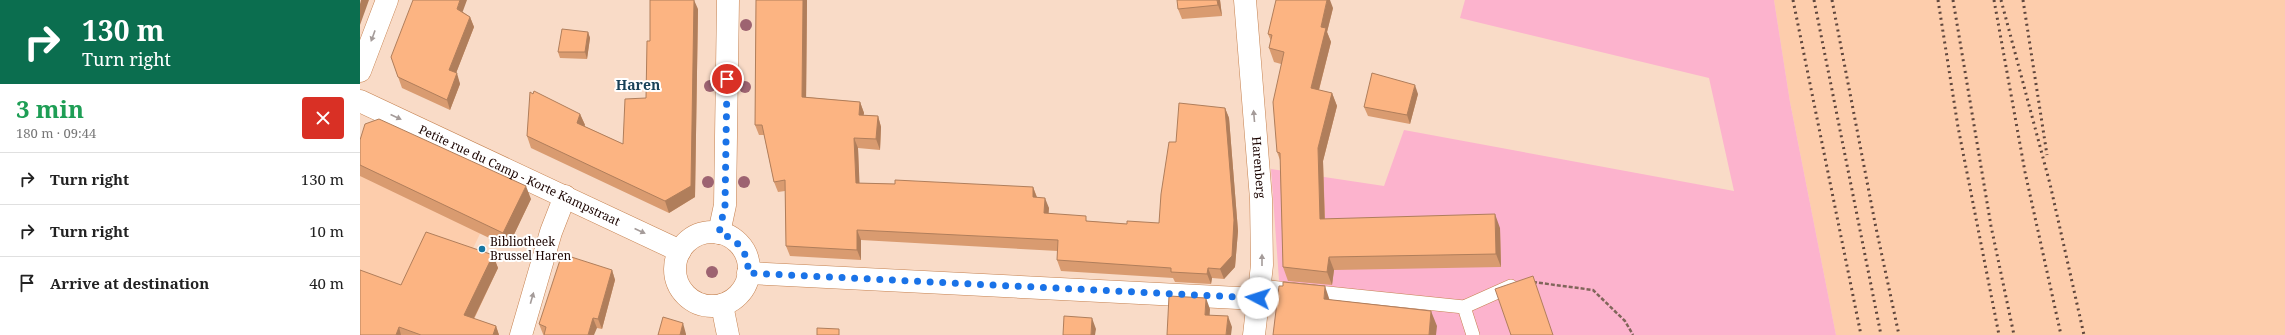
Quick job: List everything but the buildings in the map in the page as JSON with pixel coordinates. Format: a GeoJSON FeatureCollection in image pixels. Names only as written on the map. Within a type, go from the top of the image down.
{"type":"FeatureCollection","features":[{"type":"Feature","properties":{"kind":"street"},"geometry":{"type":"LineString","coordinates":[[360,71],[386,0]]}},
{"type":"Feature","properties":{"kind":"street"},"geometry":{"type":"LineString","coordinates":[[719,233],[725,205],[728,0]]}},
{"type":"Feature","properties":{"kind":"street","name":"Harenberg"},"geometry":{"type":"LineString","coordinates":[[1245,0],[1261,199],[1262,265],[1254,335]]}},
{"type":"Feature","properties":{"kind":"street","name":"Petite rue du Camp - Korte Kampstraat"},"geometry":{"type":"LineString","coordinates":[[360,101],[680,251]]}},
{"type":"Feature","properties":{"kind":"street"},"geometry":{"type":"LineString","coordinates":[[521,335],[551,232],[565,196]]}},
{"type":"Feature","properties":{"kind":"street"},"geometry":{"type":"LineString","coordinates":[[708,233],[719,233],[733,239],[744,250],[748,265],[748,273],[743,289],[730,302],[722,305],[711,306],[700,304],[690,300],[682,292],[675,272],[680,251],[697,236],[708,233]]}},
{"type":"Feature","properties":{"kind":"street"},"geometry":{"type":"LineString","coordinates":[[748,273],[1259,292]]}},
{"type":"Feature","properties":{"kind":"street"},"geometry":{"type":"LineString","coordinates":[[722,305],[728,335]]}},
{"type":"Feature","properties":{"kind":"lane"},"geometry":{"type":"LineString","coordinates":[[1259,292],[1464,307],[1524,281]]}},
{"type":"Feature","properties":{"kind":"lane"},"geometry":{"type":"LineString","coordinates":[[1464,307],[1473,335]]}},
{"type":"Feature","properties":{"kind":"path"},"geometry":{"type":"LineString","coordinates":[[1524,281],[1593,290],[1625,321],[1633,335]]}},
{"type":"Feature","properties":{"kind":"shaded area"},"geometry":{"type":"Polygon","coordinates":[[[1465,0],[1774,0],[1790,102],[1836,335],[1273,335],[1279,280],[1271,169],[1384,186],[1404,130],[1734,191],[1709,78],[1460,18],[1465,0]]]}},
{"type":"Feature","properties":{"kind":"shaded area"},"geometry":{"type":"Polygon","coordinates":[[[1774,0],[2285,0],[2285,335],[1836,335],[1790,102],[1774,0]]]}},
{"type":"Feature","properties":{"kind":"shaded area"},"geometry":{"type":"Polygon","coordinates":[[[360,168],[502,188],[441,315],[360,319],[360,168]]]}},
{"type":"Feature","properties":{"kind":"railway"},"geometry":{"type":"LineString","coordinates":[[1793,0],[1861,335]]}},
{"type":"Feature","properties":{"kind":"railway"},"geometry":{"type":"LineString","coordinates":[[1814,0],[1881,335]]}},
{"type":"Feature","properties":{"kind":"railway"},"geometry":{"type":"LineString","coordinates":[[1832,0],[1875,223],[1899,335]]}},
{"type":"Feature","properties":{"kind":"railway"},"geometry":{"type":"LineString","coordinates":[[1938,0],[1958,127],[1999,335]]}},
{"type":"Feature","properties":{"kind":"railway"},"geometry":{"type":"LineString","coordinates":[[1953,0],[1991,226],[2014,335]]}},
{"type":"Feature","properties":{"kind":"railway"},"geometry":{"type":"LineString","coordinates":[[1994,0],[2025,172],[2061,335]]}},
{"type":"Feature","properties":{"kind":"railway"},"geometry":{"type":"LineString","coordinates":[[2001,0],[2050,184],[2084,335]]}},
{"type":"Feature","properties":{"kind":"railway"},"geometry":{"type":"LineString","coordinates":[[2023,0],[2047,155]]}},
{"type":"Feature","properties":{"kind":"place","name":"Bibliotheek Brussel Haren"},"geometry":{"type":"Point","coordinates":[482,249]}},
{"type":"Feature","properties":{"kind":"district","name":"Haren"},"geometry":{"type":"Point","coordinates":[638,85]}},
{"type":"Feature","properties":{"kind":"route"},"geometry":{"type":"LineString","coordinates":[[727,79],[725,205],[722,226],[719,233],[733,239],[744,250],[747,258],[748,273],[795,274],[1258,298]]}}]}
